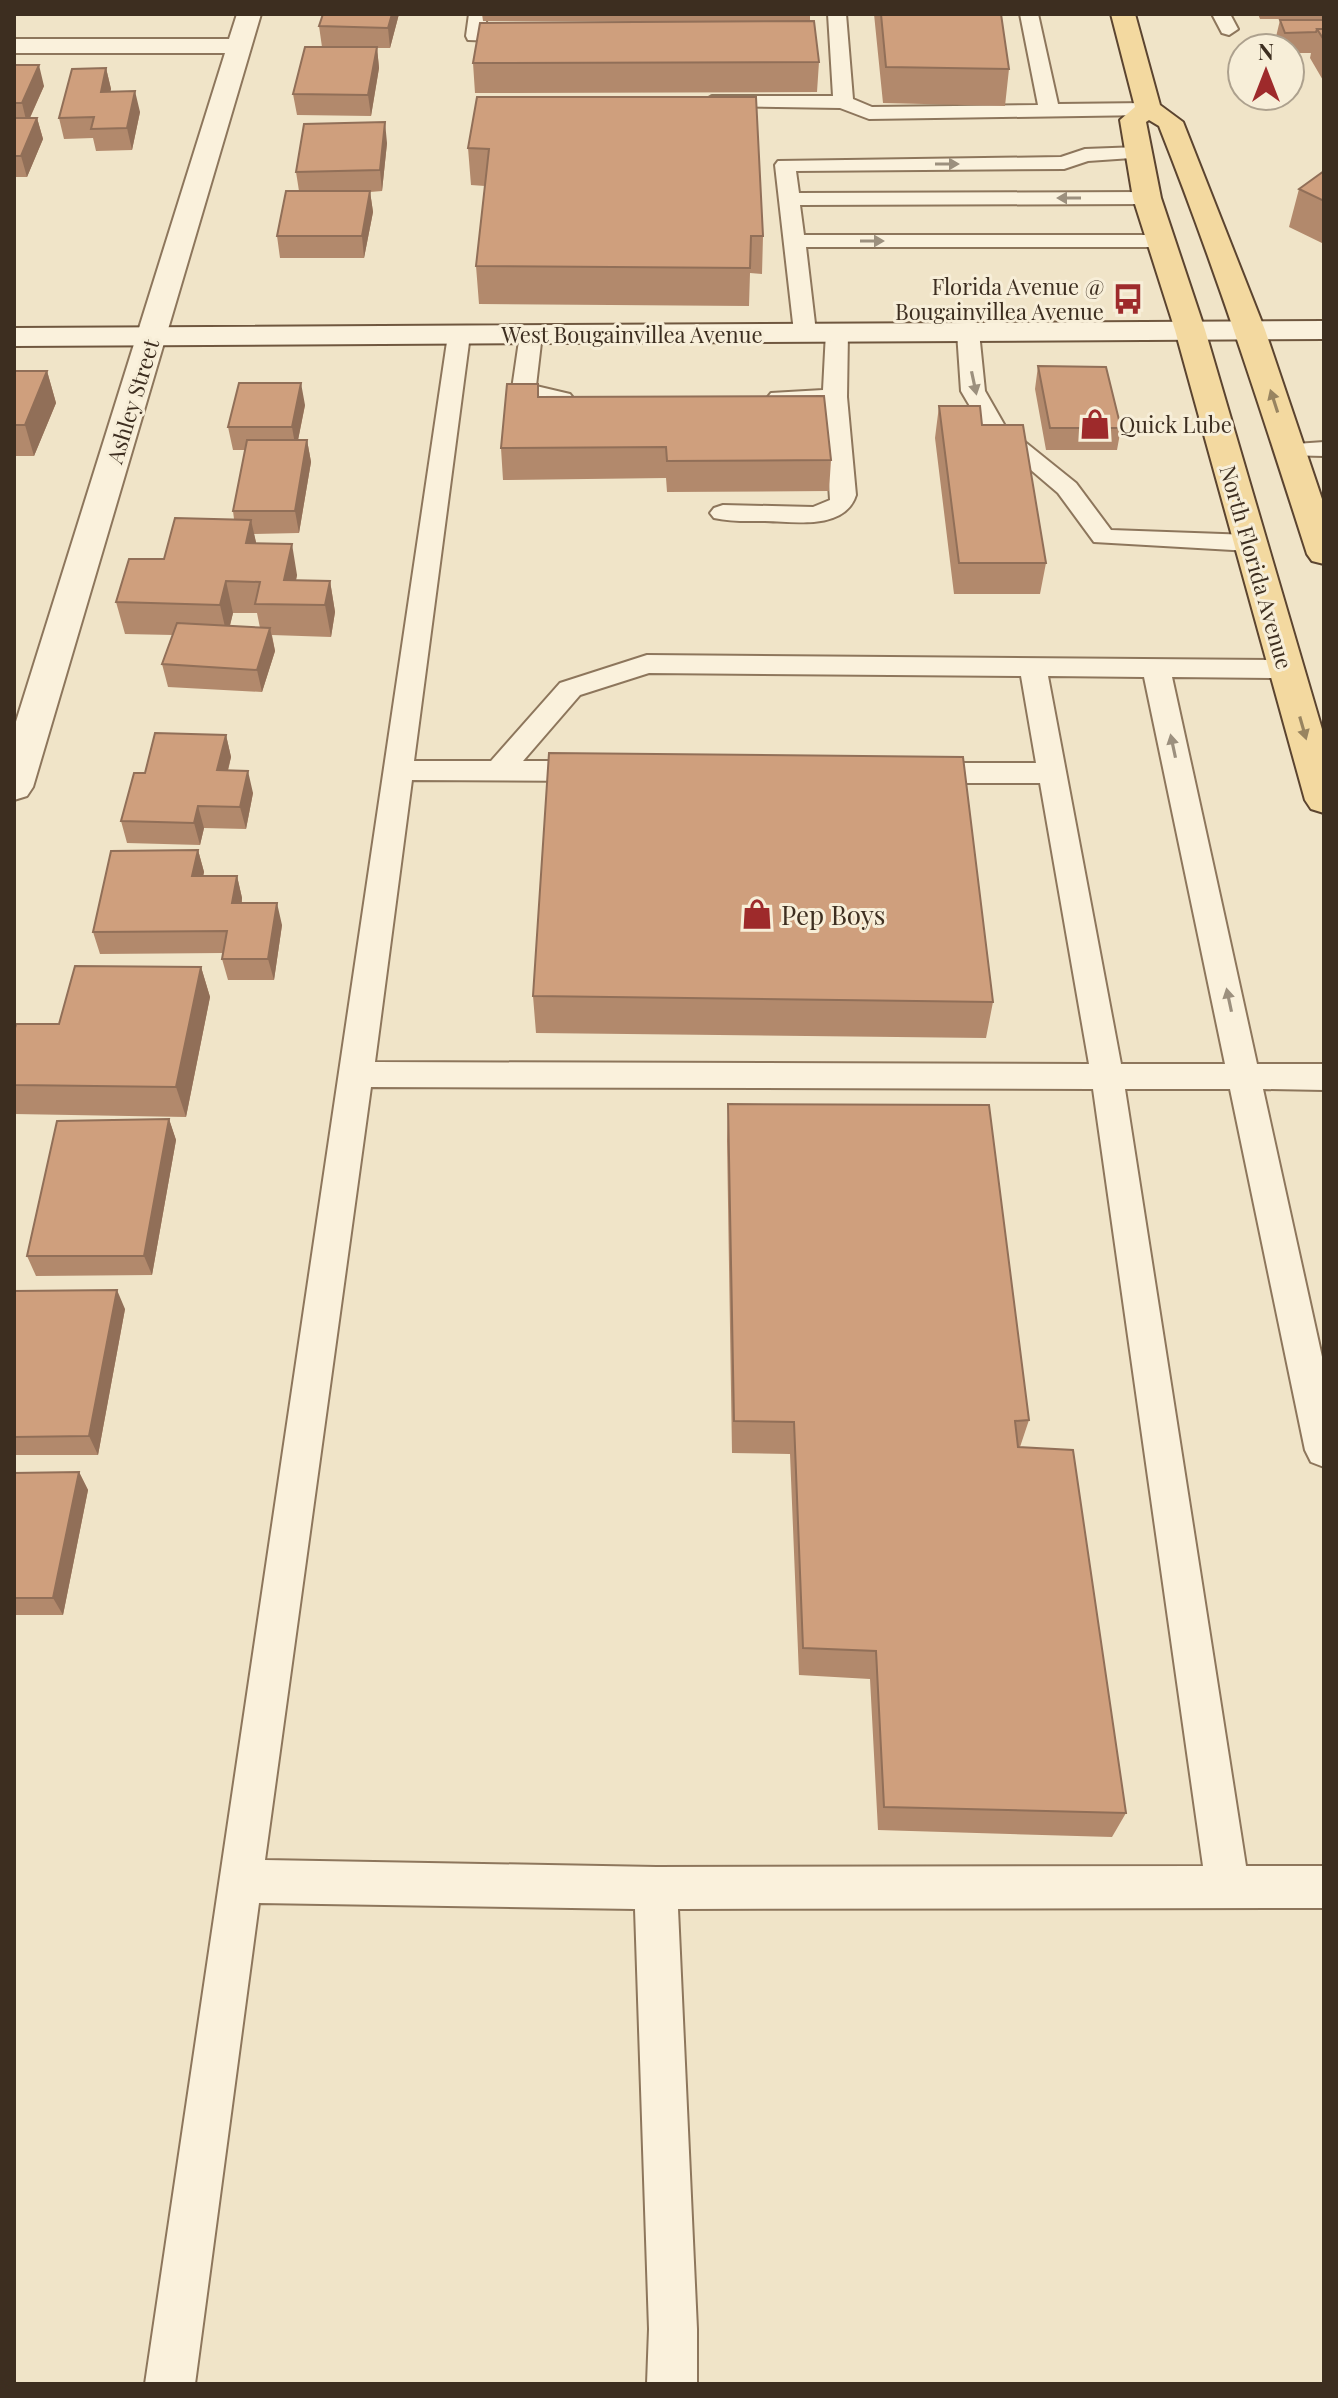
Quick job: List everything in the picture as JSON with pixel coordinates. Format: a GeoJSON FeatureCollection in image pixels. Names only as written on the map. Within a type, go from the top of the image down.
{"type":"FeatureCollection","features":[{"type":"Feature","properties":{"kind":"main road"},"geometry":{"type":"LineString","coordinates":[[1123,14],[1148,109],[1170,122],[1250,330],[1290,450],[1315,499],[1324,554]]}},
{"type":"Feature","properties":{"kind":"main road","name":"North Florida Avenue"},"geometry":{"type":"LineString","coordinates":[[1148,109],[1133,120],[1147,198],[1190,330],[1324,800]]}},
{"type":"Feature","properties":{"kind":"street","name":"Ashley Street"},"geometry":{"type":"LineString","coordinates":[[14,787],[31,673],[152,337],[249,14]]}},
{"type":"Feature","properties":{"kind":"street"},"geometry":{"type":"LineString","coordinates":[[14,46],[239,46]]}},
{"type":"Feature","properties":{"kind":"street","name":"West Bougainvillea Avenue"},"geometry":{"type":"LineString","coordinates":[[14,337],[1324,330]]}},
{"type":"Feature","properties":{"kind":"lane"},"geometry":{"type":"LineString","coordinates":[[478,14],[475,36],[538,36]]}},
{"type":"Feature","properties":{"kind":"lane"},"geometry":{"type":"LineString","coordinates":[[1029,14],[1050,112]]}},
{"type":"Feature","properties":{"kind":"lane"},"geometry":{"type":"LineString","coordinates":[[833,28],[843,102]]}},
{"type":"Feature","properties":{"kind":"lane"},"geometry":{"type":"LineString","coordinates":[[685,102],[843,102],[869,113],[1148,109]]}},
{"type":"Feature","properties":{"kind":"lane"},"geometry":{"type":"LineString","coordinates":[[805,332],[785,165],[1064,163],[1085,155],[1139,153]]}},
{"type":"Feature","properties":{"kind":"lane"},"geometry":{"type":"LineString","coordinates":[[789,199],[1147,198]]}},
{"type":"Feature","properties":{"kind":"lane"},"geometry":{"type":"LineString","coordinates":[[794,241],[1161,241]]}},
{"type":"Feature","properties":{"kind":"lane"},"geometry":{"type":"LineString","coordinates":[[723,513],[817,515],[841,504],[844,495],[835,397],[837,332]]}},
{"type":"Feature","properties":{"kind":"lane"},"geometry":{"type":"LineString","coordinates":[[968,332],[973,391],[996,430],[1067,488],[1103,537],[1250,543]]}},
{"type":"Feature","properties":{"kind":"lane"},"geometry":{"type":"LineString","coordinates":[[531,334],[524,389],[541,397],[586,398]]}},
{"type":"Feature","properties":{"kind":"lane"},"geometry":{"type":"LineString","coordinates":[[170,2384],[459,335]]}},
{"type":"Feature","properties":{"kind":"lane"},"geometry":{"type":"LineString","coordinates":[[758,398],[835,397]]}},
{"type":"Feature","properties":{"kind":"lane"},"geometry":{"type":"LineString","coordinates":[[1290,450],[1324,449]]}},
{"type":"Feature","properties":{"kind":"lane"},"geometry":{"type":"LineString","coordinates":[[499,771],[570,689],[647,664],[1286,669]]}},
{"type":"Feature","properties":{"kind":"lane"},"geometry":{"type":"LineString","coordinates":[[1033,667],[1107,1076],[1228,1888]]}},
{"type":"Feature","properties":{"kind":"lane"},"geometry":{"type":"LineString","coordinates":[[1156,668],[1324,1450]]}},
{"type":"Feature","properties":{"kind":"lane"},"geometry":{"type":"LineString","coordinates":[[398,770],[625,771]]}},
{"type":"Feature","properties":{"kind":"lane"},"geometry":{"type":"LineString","coordinates":[[894,772],[1052,773]]}},
{"type":"Feature","properties":{"kind":"lane"},"geometry":{"type":"LineString","coordinates":[[357,1074],[1324,1077]]}},
{"type":"Feature","properties":{"kind":"lane"},"geometry":{"type":"LineString","coordinates":[[241,1881],[656,1888],[1324,1887]]}},
{"type":"Feature","properties":{"kind":"lane"},"geometry":{"type":"LineString","coordinates":[[656,1888],[673,2329],[672,2384]]}},
{"type":"Feature","properties":{"kind":"building"},"geometry":{"type":"Polygon","coordinates":[[[323,14],[392,14],[388,28],[319,26],[323,14]]]}},
{"type":"Feature","properties":{"kind":"building"},"geometry":{"type":"Polygon","coordinates":[[[881,14],[1001,14],[1009,69],[886,67],[881,14]]]}},
{"type":"Feature","properties":{"kind":"building"},"geometry":{"type":"Polygon","coordinates":[[[1280,20],[1324,20],[1324,29],[1317,29],[1316,32],[1285,32],[1280,20]]]}},
{"type":"Feature","properties":{"kind":"building"},"geometry":{"type":"Polygon","coordinates":[[[814,21],[819,62],[473,63],[480,23],[814,21]]]}},
{"type":"Feature","properties":{"kind":"building"},"geometry":{"type":"Polygon","coordinates":[[[305,47],[377,47],[368,95],[293,94],[305,47]]]}},
{"type":"Feature","properties":{"kind":"building"},"geometry":{"type":"Polygon","coordinates":[[[14,65],[39,65],[22,103],[14,103],[14,65]]]}},
{"type":"Feature","properties":{"kind":"building"},"geometry":{"type":"Polygon","coordinates":[[[106,68],[101,92],[135,91],[127,128],[91,129],[94,117],[59,118],[72,69],[106,68]]]}},
{"type":"Feature","properties":{"kind":"building"},"geometry":{"type":"Polygon","coordinates":[[[477,97],[756,97],[763,236],[751,236],[750,268],[476,266],[489,149],[468,148],[477,97]]]}},
{"type":"Feature","properties":{"kind":"building"},"geometry":{"type":"Polygon","coordinates":[[[14,118],[37,118],[21,156],[14,156],[14,118]]]}},
{"type":"Feature","properties":{"kind":"building"},"geometry":{"type":"Polygon","coordinates":[[[385,122],[380,170],[296,172],[304,124],[385,122]]]}},
{"type":"Feature","properties":{"kind":"building"},"geometry":{"type":"Polygon","coordinates":[[[1324,171],[1324,201],[1299,189],[1324,171]]]}},
{"type":"Feature","properties":{"kind":"building"},"geometry":{"type":"Polygon","coordinates":[[[286,191],[370,191],[362,236],[277,236],[286,191]]]}},
{"type":"Feature","properties":{"kind":"building"},"geometry":{"type":"Polygon","coordinates":[[[1038,366],[1106,367],[1121,428],[1050,428],[1038,366]]]}},
{"type":"Feature","properties":{"kind":"building"},"geometry":{"type":"Polygon","coordinates":[[[14,371],[47,371],[25,425],[14,425],[14,371]]]}},
{"type":"Feature","properties":{"kind":"building"},"geometry":{"type":"Polygon","coordinates":[[[239,383],[301,383],[292,427],[228,427],[239,383]]]}},
{"type":"Feature","properties":{"kind":"building"},"geometry":{"type":"Polygon","coordinates":[[[507,384],[538,384],[538,397],[824,396],[831,460],[667,461],[666,447],[501,448],[507,384]]]}},
{"type":"Feature","properties":{"kind":"building"},"geometry":{"type":"Polygon","coordinates":[[[939,406],[980,406],[982,425],[1023,425],[1046,563],[959,563],[939,406]]]}},
{"type":"Feature","properties":{"kind":"building"},"geometry":{"type":"Polygon","coordinates":[[[247,440],[307,440],[295,511],[233,511],[247,440]]]}},
{"type":"Feature","properties":{"kind":"building"},"geometry":{"type":"Polygon","coordinates":[[[175,518],[251,520],[246,543],[292,544],[284,580],[330,581],[325,605],[255,604],[260,582],[226,581],[220,605],[116,602],[129,559],[164,559],[175,518]]]}},
{"type":"Feature","properties":{"kind":"building"},"geometry":{"type":"Polygon","coordinates":[[[177,623],[270,628],[257,670],[162,664],[177,623]]]}},
{"type":"Feature","properties":{"kind":"building"},"geometry":{"type":"Polygon","coordinates":[[[155,733],[226,735],[217,770],[248,771],[240,807],[198,806],[194,823],[121,821],[134,773],[145,773],[155,733]]]}},
{"type":"Feature","properties":{"kind":"building","name":"Pep Boys"},"geometry":{"type":"Polygon","coordinates":[[[549,753],[963,757],[993,1002],[533,996],[549,753]]]}},
{"type":"Feature","properties":{"kind":"building"},"geometry":{"type":"Polygon","coordinates":[[[198,850],[192,876],[237,876],[232,903],[277,903],[268,959],[222,959],[227,931],[93,932],[111,851],[198,850]]]}},
{"type":"Feature","properties":{"kind":"building"},"geometry":{"type":"Polygon","coordinates":[[[75,966],[201,967],[176,1087],[14,1085],[16,1024],[59,1024],[75,966]]]}},
{"type":"Feature","properties":{"kind":"building"},"geometry":{"type":"Polygon","coordinates":[[[728,1104],[989,1105],[1029,1420],[1015,1421],[1018,1447],[1073,1450],[1126,1813],[884,1807],[876,1651],[803,1648],[794,1422],[734,1421],[728,1104]]]}},
{"type":"Feature","properties":{"kind":"building"},"geometry":{"type":"Polygon","coordinates":[[[169,1119],[144,1256],[27,1256],[57,1121],[169,1119]]]}},
{"type":"Feature","properties":{"kind":"building"},"geometry":{"type":"Polygon","coordinates":[[[117,1290],[89,1436],[14,1437],[14,1291],[117,1290]]]}},
{"type":"Feature","properties":{"kind":"building"},"geometry":{"type":"Polygon","coordinates":[[[79,1472],[53,1598],[14,1598],[14,1473],[79,1472]]]}},
{"type":"Feature","properties":{"kind":"place","name":"Florida Avenue @ Bougainvillea Avenue"},"geometry":{"type":"Point","coordinates":[1128,299]}},
{"type":"Feature","properties":{"kind":"place","name":"Quick Lube"},"geometry":{"type":"Point","coordinates":[1095,424]}},
{"type":"Feature","properties":{"kind":"place","name":"Pep Boys"},"geometry":{"type":"Point","coordinates":[757,914]}}]}
